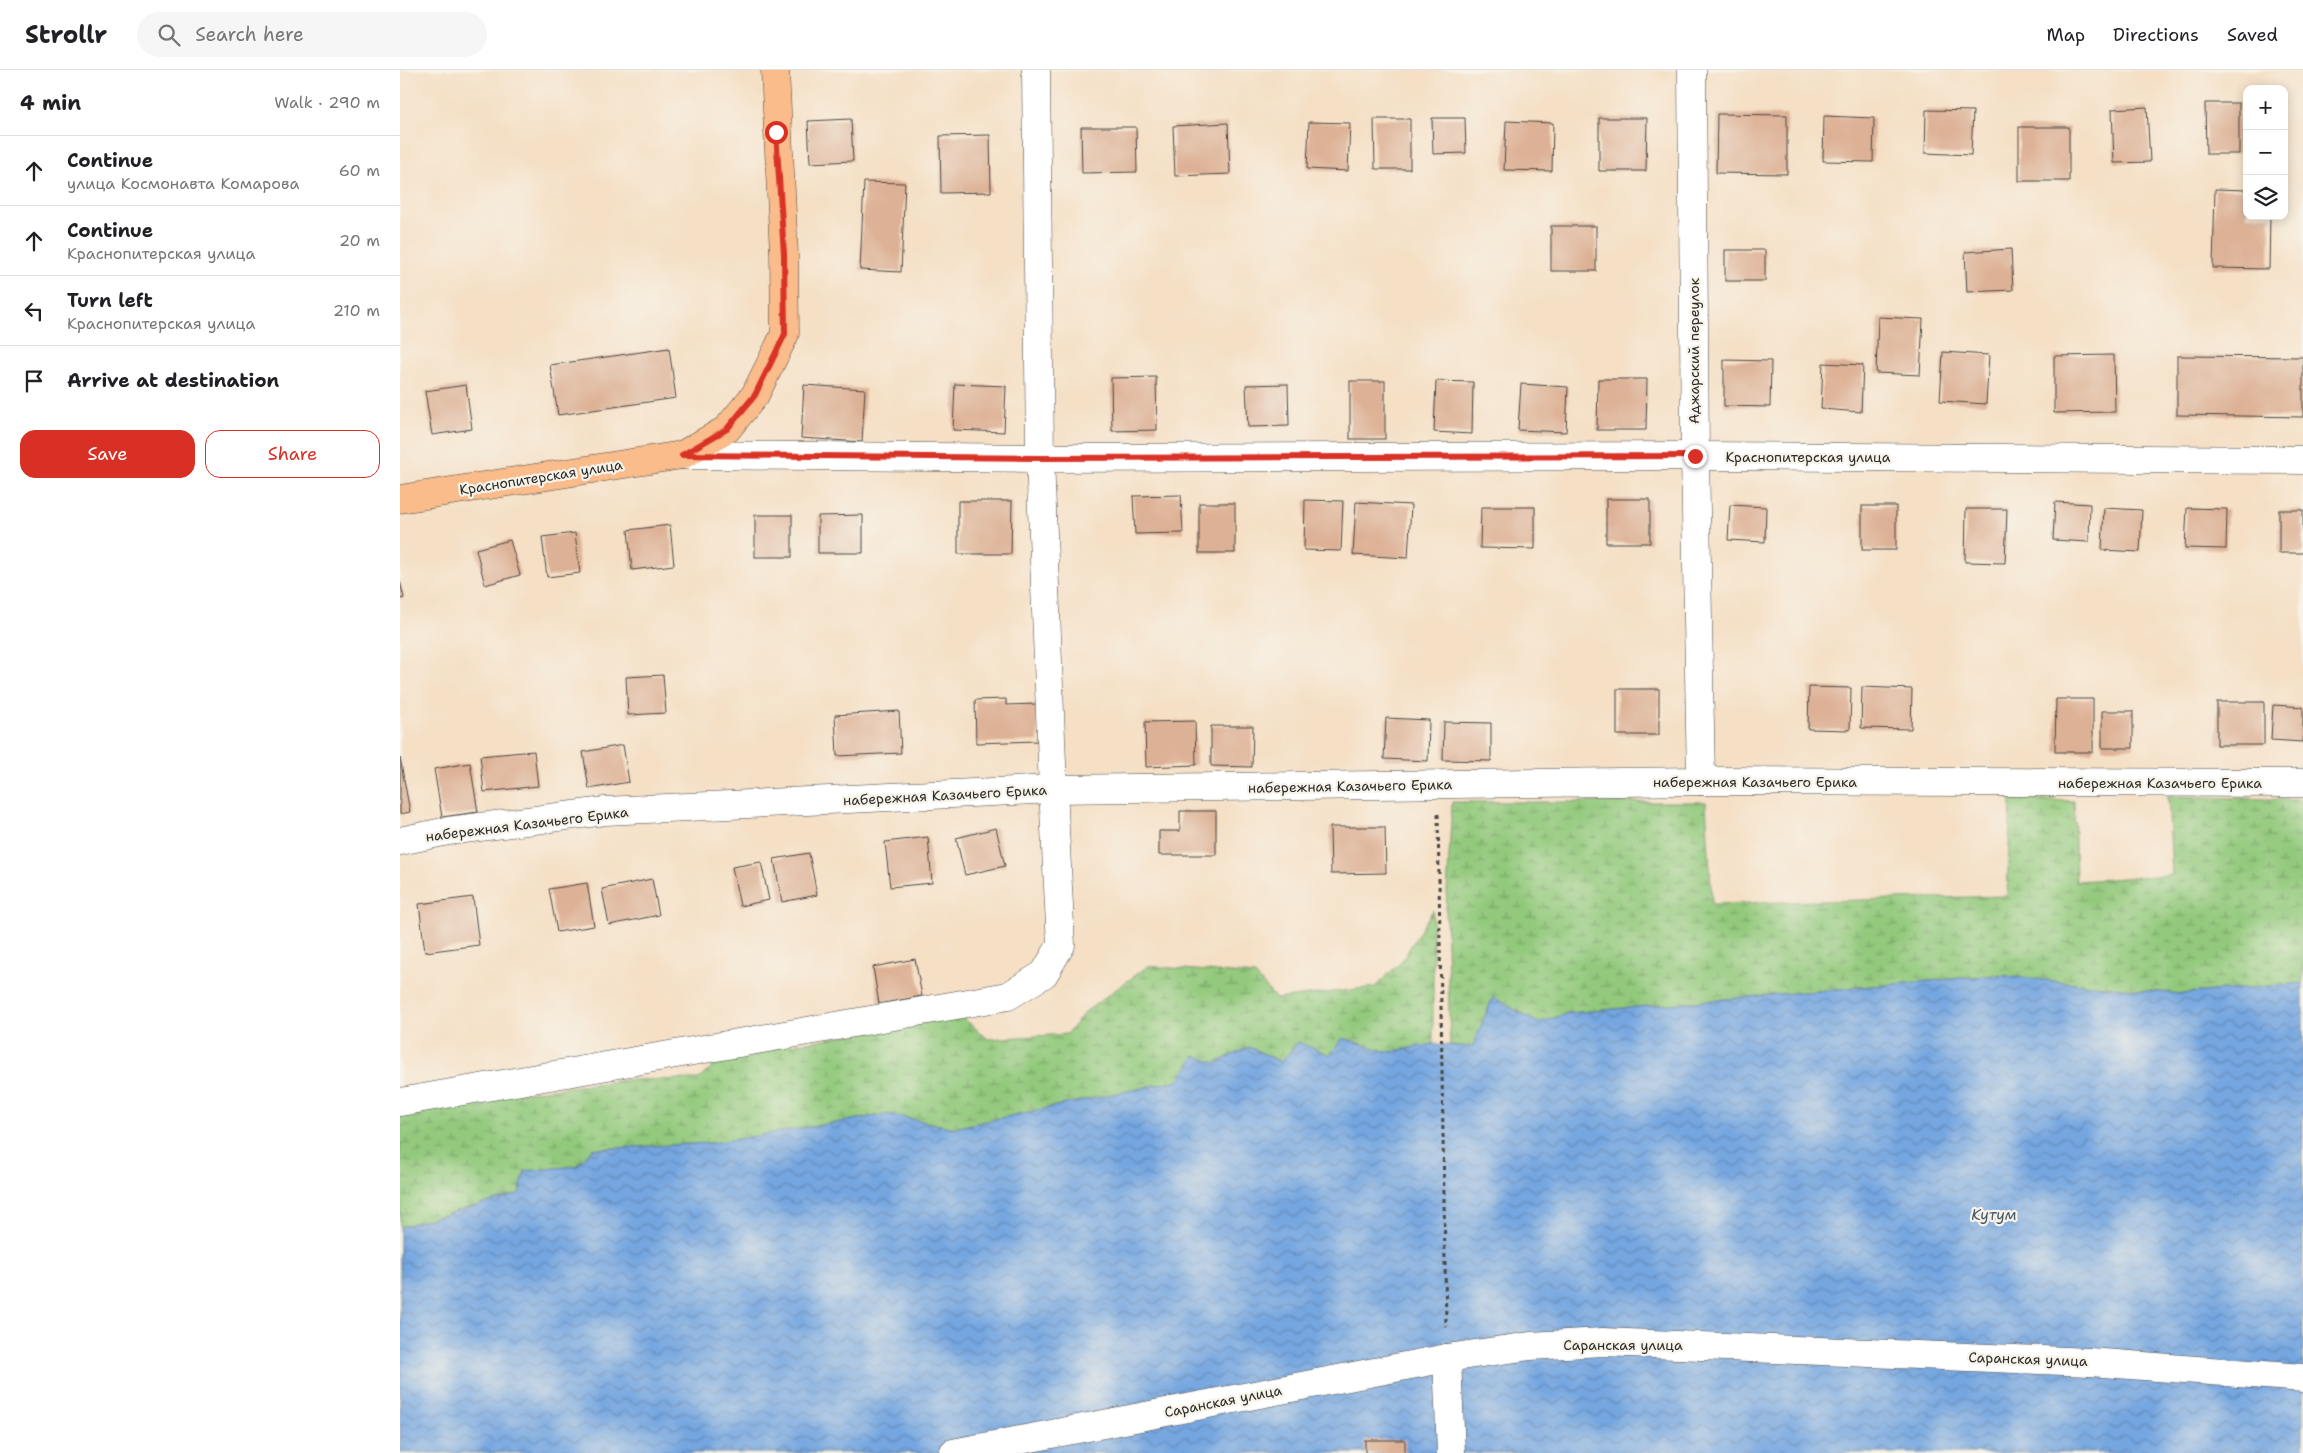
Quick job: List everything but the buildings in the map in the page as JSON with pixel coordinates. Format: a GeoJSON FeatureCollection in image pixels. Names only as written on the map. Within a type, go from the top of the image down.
{"type":"FeatureCollection","features":[{"type":"Feature","properties":{"kind":"main road","name":"Краснопитерская улица"},"geometry":{"type":"LineString","coordinates":[[400,499],[682,455],[727,429],[755,395],[785,334],[784,254],[775,70]]}},
{"type":"Feature","properties":{"kind":"street"},"geometry":{"type":"LineString","coordinates":[[400,1102],[1008,996],[1044,974],[1061,945],[1052,790],[1040,458],[1036,70]]}},
{"type":"Feature","properties":{"kind":"street","name":"Аджарский переулок"},"geometry":{"type":"LineString","coordinates":[[1692,70],[1695,456],[1701,782]]}},
{"type":"Feature","properties":{"kind":"street","name":"Краснопитерская улица"},"geometry":{"type":"LineString","coordinates":[[682,455],[1040,458],[1695,456],[2303,460]]}},
{"type":"Feature","properties":{"kind":"street","name":"набережная Казачьего Ерика"},"geometry":{"type":"LineString","coordinates":[[400,841],[448,831],[605,811],[1052,790],[1701,782],[2303,783]]}},
{"type":"Feature","properties":{"kind":"street","name":"Саранская улица"},"geometry":{"type":"LineString","coordinates":[[953,1453],[1447,1358],[1530,1346],[1604,1342],[2090,1362],[2303,1378]]}},
{"type":"Feature","properties":{"kind":"street"},"geometry":{"type":"LineString","coordinates":[[1447,1358],[1451,1453]]}},
{"type":"Feature","properties":{"kind":"path"},"geometry":{"type":"LineString","coordinates":[[1438,810],[1447,1358]]}},
{"type":"Feature","properties":{"kind":"green space"},"geometry":{"type":"Polygon","coordinates":[[[2168,796],[2303,800],[2303,983],[2180,994],[1996,975],[1569,1013],[1538,1023],[1493,997],[1473,1047],[1450,1045],[1446,910],[1452,802],[1706,802],[1712,904],[2007,896],[2011,799],[2074,801],[2076,881],[2172,875],[2168,796]]]}},
{"type":"Feature","properties":{"kind":"green space"},"geometry":{"type":"Polygon","coordinates":[[[1433,910],[1433,1044],[1387,1052],[1343,1038],[1330,1055],[1282,1062],[1249,1047],[1216,1063],[1195,1056],[1179,1080],[953,1128],[889,1114],[713,1143],[592,1149],[577,1166],[525,1171],[519,1194],[400,1227],[400,1087],[413,1106],[626,1080],[699,1079],[724,1056],[961,1016],[988,1039],[1067,1034],[1085,1012],[1148,966],[1255,975],[1276,999],[1375,987],[1401,962],[1433,910]]]}},
{"type":"Feature","properties":{"kind":"water","name":"Кутум"},"geometry":{"type":"Polygon","coordinates":[[[1996,975],[2180,994],[2303,983],[2303,1453],[400,1453],[400,1227],[519,1194],[525,1171],[577,1166],[592,1149],[713,1143],[889,1114],[954,1128],[1179,1080],[1195,1056],[1216,1063],[1249,1047],[1281,1062],[1298,1042],[1330,1055],[1343,1038],[1387,1052],[1433,1044],[1472,1047],[1493,997],[1538,1023],[1569,1013],[1996,975]]]}},
{"type":"Feature","properties":{"kind":"route"},"geometry":{"type":"LineString","coordinates":[[776,132],[784,254],[785,334],[755,395],[727,429],[682,455],[1040,458],[1695,456]]}}]}
